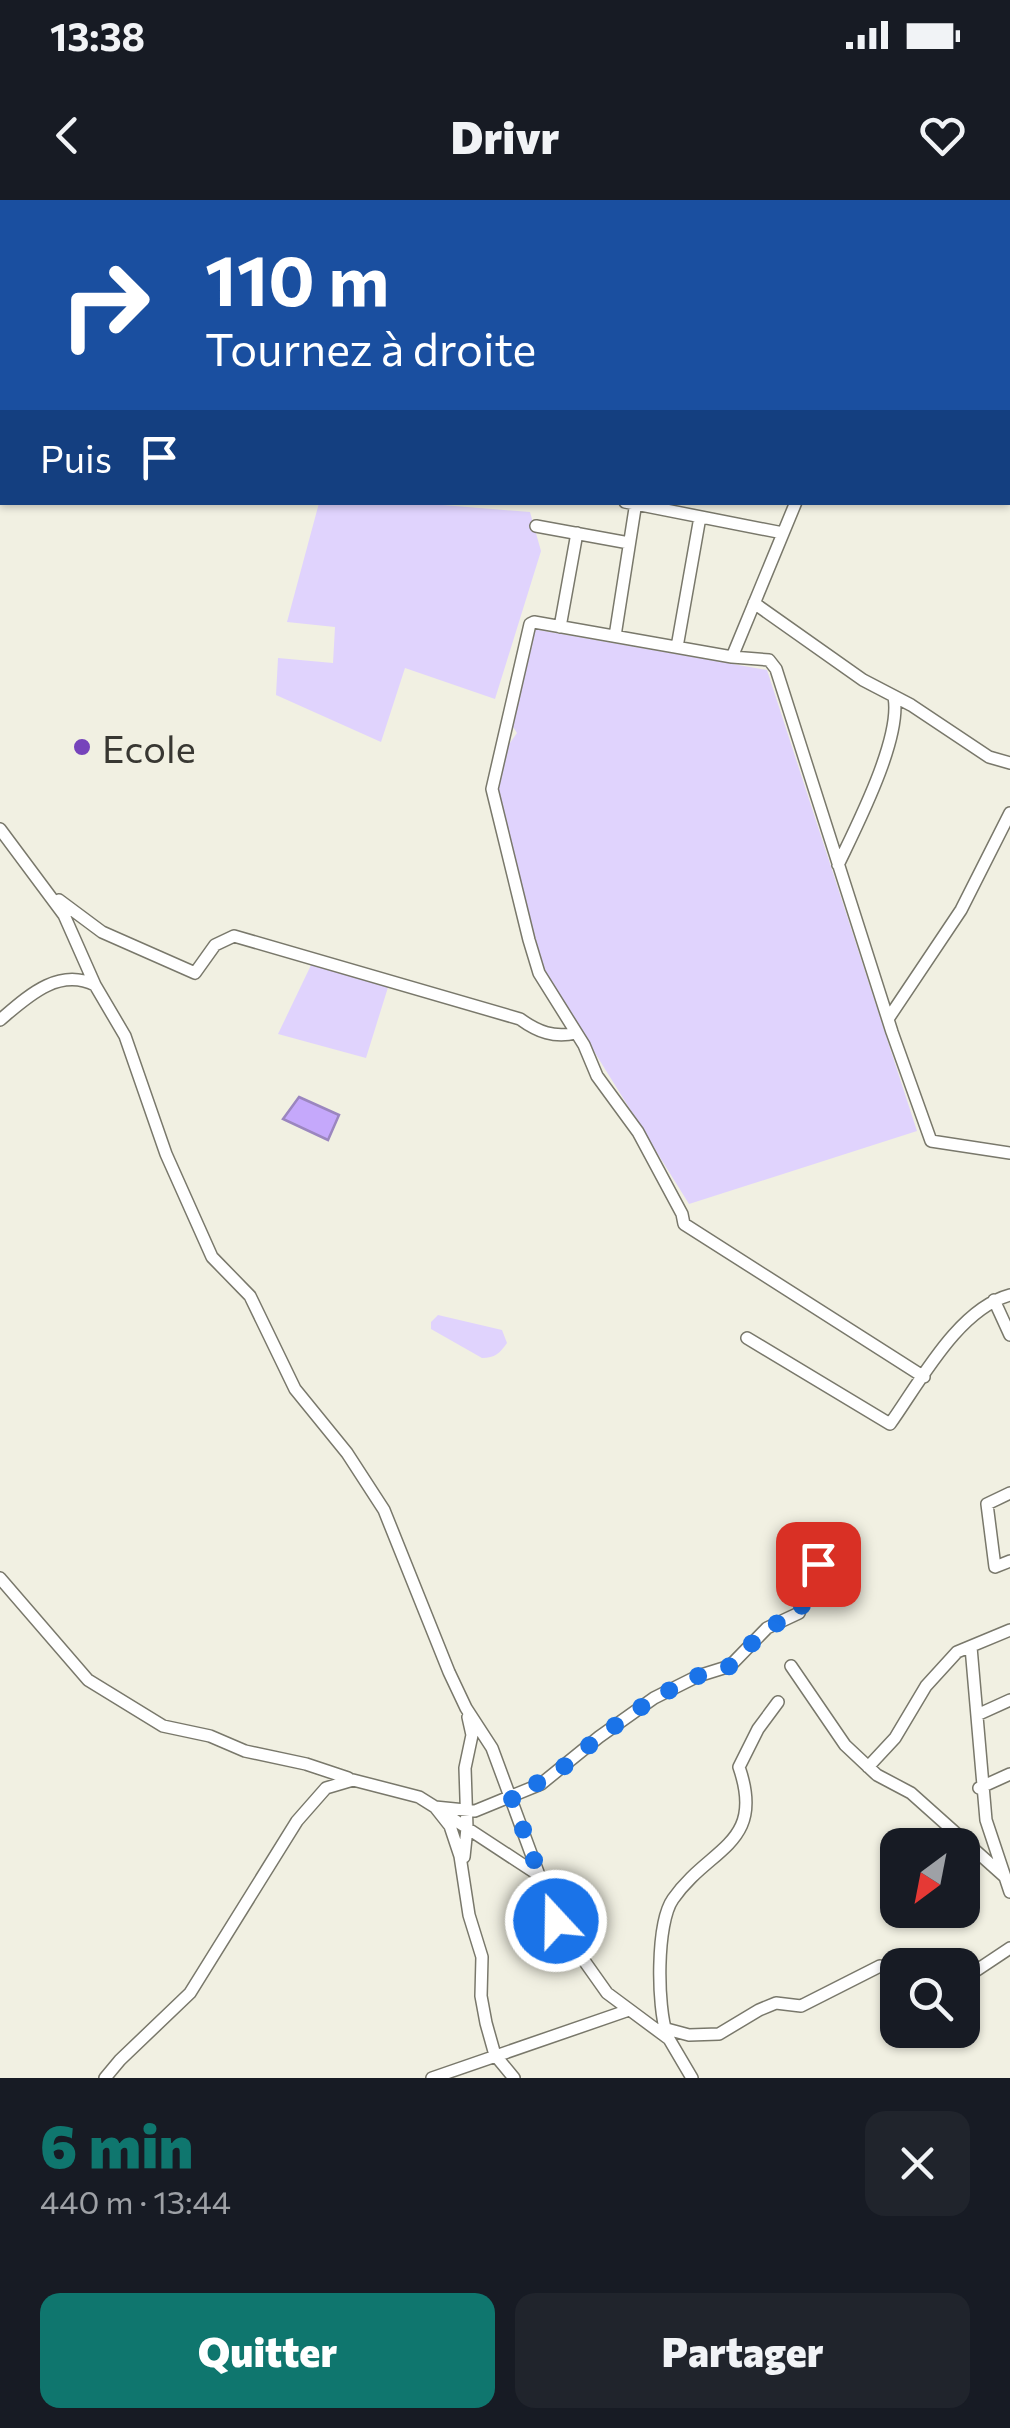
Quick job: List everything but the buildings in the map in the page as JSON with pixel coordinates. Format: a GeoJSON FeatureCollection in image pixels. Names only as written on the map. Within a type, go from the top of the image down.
{"type":"FeatureCollection","features":[{"type":"Feature","properties":{"kind":"street"},"geometry":{"type":"LineString","coordinates":[[615,636],[632,505]]}},
{"type":"Feature","properties":{"kind":"street"},"geometry":{"type":"LineString","coordinates":[[642,505],[783,533]]}},
{"type":"Feature","properties":{"kind":"street"},"geometry":{"type":"LineString","coordinates":[[732,657],[795,505]]}},
{"type":"Feature","properties":{"kind":"street"},"geometry":{"type":"LineString","coordinates":[[677,648],[700,517]]}},
{"type":"Feature","properties":{"kind":"street"},"geometry":{"type":"LineString","coordinates":[[536,526],[630,543]]}},
{"type":"Feature","properties":{"kind":"street"},"geometry":{"type":"LineString","coordinates":[[560,626],[577,533]]}},
{"type":"Feature","properties":{"kind":"street"},"geometry":{"type":"LineString","coordinates":[[754,603],[862,680],[990,757],[1010,762]]}},
{"type":"Feature","properties":{"kind":"street"},"geometry":{"type":"LineString","coordinates":[[924,1377],[684,1224],[638,1132],[597,1076],[538,973],[492,789],[530,624],[769,660],[776,669],[931,1142],[1010,1154]]}},
{"type":"Feature","properties":{"kind":"street"},"geometry":{"type":"LineString","coordinates":[[838,864],[891,738],[897,711],[894,697]]}},
{"type":"Feature","properties":{"kind":"street"},"geometry":{"type":"LineString","coordinates":[[888,1019],[961,910],[1010,813]]}},
{"type":"Feature","properties":{"kind":"street"},"geometry":{"type":"LineString","coordinates":[[0,829],[49,890],[95,985],[125,1036],[166,1154],[212,1257],[257,1307],[276,1356],[295,1390],[347,1453],[384,1510],[466,1708],[472,1735],[465,1768],[468,1811],[462,1871]]}},
{"type":"Feature","properties":{"kind":"street"},"geometry":{"type":"LineString","coordinates":[[49,890],[84,922],[195,973],[215,945],[234,936],[515,1018],[544,1032],[576,1034]]}},
{"type":"Feature","properties":{"kind":"street"},"geometry":{"type":"LineString","coordinates":[[0,1020],[33,993],[68,978],[79,977],[95,985]]}},
{"type":"Feature","properties":{"kind":"street"},"geometry":{"type":"LineString","coordinates":[[747,1338],[890,1424],[964,1323],[994,1300],[1010,1295]]}},
{"type":"Feature","properties":{"kind":"street"},"geometry":{"type":"LineString","coordinates":[[994,1300],[1010,1335]]}},
{"type":"Feature","properties":{"kind":"street"},"geometry":{"type":"LineString","coordinates":[[1010,1493],[986,1504],[995,1567],[1010,1561]]}},
{"type":"Feature","properties":{"kind":"street"},"geometry":{"type":"LineString","coordinates":[[435,1808],[468,1811],[511,1796],[554,1775],[654,1698],[698,1676],[730,1666],[767,1628],[799,1613],[818,1564]]}},
{"type":"Feature","properties":{"kind":"street"},"geometry":{"type":"LineString","coordinates":[[0,1578],[88,1680],[163,1726],[419,1796],[538,1874]]}},
{"type":"Feature","properties":{"kind":"street"},"geometry":{"type":"LineString","coordinates":[[868,1767],[895,1738],[926,1686],[958,1652],[1010,1630]]}},
{"type":"Feature","properties":{"kind":"street"},"geometry":{"type":"LineString","coordinates":[[971,1646],[986,1820],[1010,1892]]}},
{"type":"Feature","properties":{"kind":"street"},"geometry":{"type":"LineString","coordinates":[[791,1666],[845,1745],[868,1767],[912,1793],[1005,1877]]}},
{"type":"Feature","properties":{"kind":"street"},"geometry":{"type":"LineString","coordinates":[[977,1715],[1010,1700]]}},
{"type":"Feature","properties":{"kind":"street"},"geometry":{"type":"LineString","coordinates":[[662,2031],[666,1913],[675,1895],[730,1843],[744,1822],[748,1803],[739,1767],[758,1729],[778,1702]]}},
{"type":"Feature","properties":{"kind":"street"},"geometry":{"type":"LineString","coordinates":[[466,1708],[492,1748],[564,1933],[607,1993],[662,2031],[692,2078]]}},
{"type":"Feature","properties":{"kind":"street"},"geometry":{"type":"LineString","coordinates":[[981,1787],[1010,1774]]}},
{"type":"Feature","properties":{"kind":"street"},"geometry":{"type":"LineString","coordinates":[[105,2078],[190,1993],[297,1822],[326,1788],[352,1780]]}},
{"type":"Feature","properties":{"kind":"street"},"geometry":{"type":"LineString","coordinates":[[435,1808],[450,1826],[460,1856],[469,1915],[482,1956],[481,1996],[495,2055],[514,2078]]}},
{"type":"Feature","properties":{"kind":"street"},"geometry":{"type":"LineString","coordinates":[[980,1968],[1010,1948]]}},
{"type":"Feature","properties":{"kind":"street"},"geometry":{"type":"LineString","coordinates":[[662,2031],[719,2034],[776,2003],[800,2006],[880,1966]]}},
{"type":"Feature","properties":{"kind":"street"},"geometry":{"type":"LineString","coordinates":[[432,2078],[629,2010]]}},
{"type":"Feature","properties":{"kind":"shaded area"},"geometry":{"type":"Polygon","coordinates":[[[318,505],[442,505],[530,512],[541,551],[495,699],[405,668],[381,742],[276,695],[278,658],[333,663],[335,627],[287,622],[318,505]]]}},
{"type":"Feature","properties":{"kind":"shaded area"},"geometry":{"type":"Polygon","coordinates":[[[533,629],[767,670],[917,1131],[689,1204],[544,971],[496,786],[503,753],[517,733],[511,724],[533,629]]]}},
{"type":"Feature","properties":{"kind":"shaded area"},"geometry":{"type":"Polygon","coordinates":[[[313,961],[389,984],[366,1058],[278,1034],[313,961]]]}},
{"type":"Feature","properties":{"kind":"shaded area"},"geometry":{"type":"Polygon","coordinates":[[[299,1097],[339,1115],[328,1140],[283,1119],[299,1097]]]}},
{"type":"Feature","properties":{"kind":"shaded area"},"geometry":{"type":"Polygon","coordinates":[[[438,1315],[502,1330],[507,1343],[497,1354],[482,1358],[431,1329],[431,1322],[438,1315]]]}},
{"type":"Feature","properties":{"kind":"place","name":"Ecole"},"geometry":{"type":"Point","coordinates":[82,747]}},
{"type":"Feature","properties":{"kind":"route"},"geometry":{"type":"LineString","coordinates":[[556,1921],[511,1796],[541,1784],[654,1698],[698,1676],[730,1666],[767,1628],[794,1618],[818,1564]]}}]}
